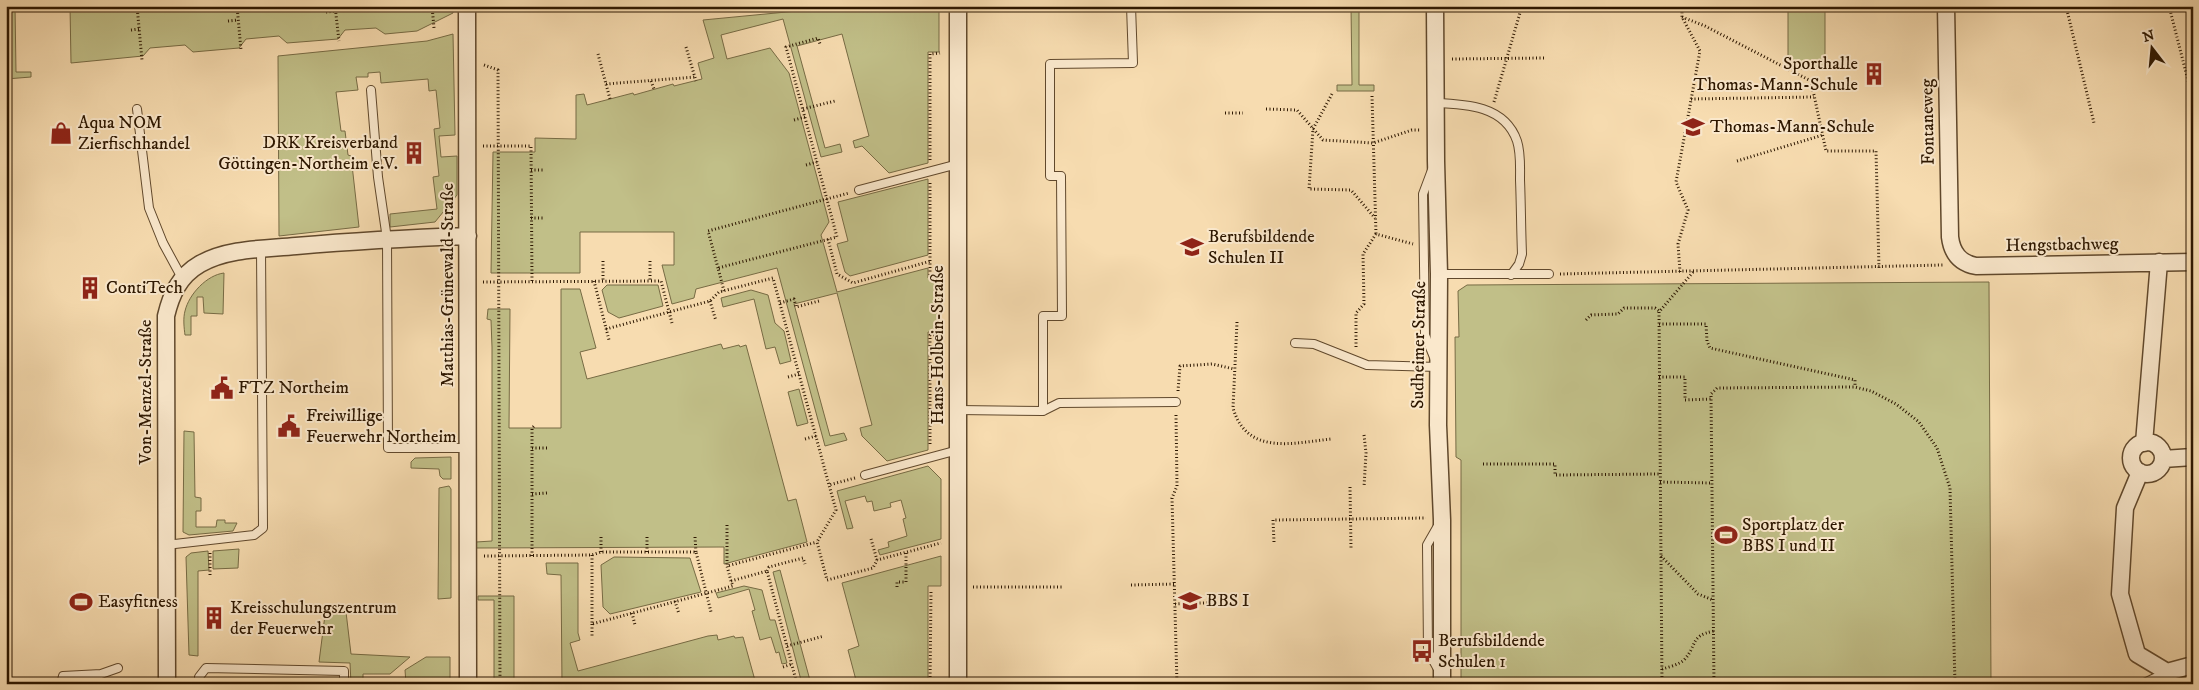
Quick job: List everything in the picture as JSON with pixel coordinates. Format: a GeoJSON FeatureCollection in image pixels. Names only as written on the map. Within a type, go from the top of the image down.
{"type":"FeatureCollection","features":[{"type":"Feature","properties":{"kind":"street","name":"Matthias-Grünewald-Straße"},"geometry":{"type":"LineString","coordinates":[[467,6],[468,684]]}},
{"type":"Feature","properties":{"kind":"street","name":"Hans-Holbein-Straße"},"geometry":{"type":"LineString","coordinates":[[958,6],[958,684]]}},
{"type":"Feature","properties":{"kind":"street","name":"Sudheimer Straße"},"geometry":{"type":"LineString","coordinates":[[1435,6],[1439,274],[1438,367],[1442,519],[1442,680]]}},
{"type":"Feature","properties":{"kind":"street","name":"Fontaneweg"},"geometry":{"type":"LineString","coordinates":[[1946,6],[1950,237],[1953,251],[1968,265]]}},
{"type":"Feature","properties":{"kind":"street","name":"Von-Menzel-Straße"},"geometry":{"type":"LineString","coordinates":[[167,684],[166,316],[171,296],[182,278],[200,264],[227,254],[386,239],[468,236]]}},
{"type":"Feature","properties":{"kind":"street"},"geometry":{"type":"LineString","coordinates":[[2144,443],[2159,262]]}},
{"type":"Feature","properties":{"kind":"street","name":"Hengstbachweg"},"geometry":{"type":"LineString","coordinates":[[1968,265],[2193,262]]}},
{"type":"Feature","properties":{"kind":"street"},"geometry":{"type":"LineString","coordinates":[[2144,443],[2153,443],[2158,446],[2163,459],[2156,472],[2151,474],[2140,472],[2134,466],[2132,456],[2136,447],[2144,443]]}},
{"type":"Feature","properties":{"kind":"street"},"geometry":{"type":"LineString","coordinates":[[2163,459],[2193,457]]}},
{"type":"Feature","properties":{"kind":"street"},"geometry":{"type":"LineString","coordinates":[[2140,472],[2125,508],[2120,594],[2137,654],[2167,672],[2193,665]]}},
{"type":"Feature","properties":{"kind":"lane"},"geometry":{"type":"LineString","coordinates":[[1043,411],[1043,316],[1062,316],[1061,176],[1050,176],[1050,64],[1133,63],[1131,6]]}},
{"type":"Feature","properties":{"kind":"lane"},"geometry":{"type":"LineString","coordinates":[[371,90],[378,177],[386,239],[388,448],[468,448]]}},
{"type":"Feature","properties":{"kind":"lane"},"geometry":{"type":"LineString","coordinates":[[1436,103],[1463,104],[1491,112],[1506,123],[1514,133],[1520,152],[1522,254],[1519,264],[1511,274]]}},
{"type":"Feature","properties":{"kind":"lane"},"geometry":{"type":"LineString","coordinates":[[136,109],[149,208],[163,242],[182,278]]}},
{"type":"Feature","properties":{"kind":"lane"},"geometry":{"type":"LineString","coordinates":[[1295,343],[1314,344],[1367,365],[1438,367],[1425,335],[1422,194],[1436,161]]}},
{"type":"Feature","properties":{"kind":"lane"},"geometry":{"type":"LineString","coordinates":[[859,190],[958,164]]}},
{"type":"Feature","properties":{"kind":"lane"},"geometry":{"type":"LineString","coordinates":[[166,545],[254,535],[263,528],[261,250]]}},
{"type":"Feature","properties":{"kind":"lane"},"geometry":{"type":"LineString","coordinates":[[1439,274],[1549,274]]}},
{"type":"Feature","properties":{"kind":"lane"},"geometry":{"type":"LineString","coordinates":[[958,410],[1043,411],[1059,403],[1176,402]]}},
{"type":"Feature","properties":{"kind":"lane"},"geometry":{"type":"LineString","coordinates":[[865,475],[958,450]]}},
{"type":"Feature","properties":{"kind":"lane"},"geometry":{"type":"LineString","coordinates":[[62,684],[63,676],[70,674],[101,674],[118,668]]}},
{"type":"Feature","properties":{"kind":"lane"},"geometry":{"type":"LineString","coordinates":[[199,684],[199,677],[206,668],[344,671],[344,684]]}},
{"type":"Feature","properties":{"kind":"lane"},"geometry":{"type":"LineString","coordinates":[[2142,684],[2167,672]]}},
{"type":"Feature","properties":{"kind":"path"},"geometry":{"type":"LineString","coordinates":[[137,6],[142,60]]}},
{"type":"Feature","properties":{"kind":"path"},"geometry":{"type":"LineString","coordinates":[[237,6],[241,50]]}},
{"type":"Feature","properties":{"kind":"path"},"geometry":{"type":"LineString","coordinates":[[336,6],[338,41]]}},
{"type":"Feature","properties":{"kind":"path"},"geometry":{"type":"LineString","coordinates":[[432,6],[434,28]]}},
{"type":"Feature","properties":{"kind":"path"},"geometry":{"type":"LineString","coordinates":[[1491,112],[1522,6]]}},
{"type":"Feature","properties":{"kind":"path"},"geometry":{"type":"LineString","coordinates":[[1680,272],[1678,244],[1688,210],[1676,182],[1700,51],[1682,17],[1682,6]]}},
{"type":"Feature","properties":{"kind":"path"},"geometry":{"type":"LineString","coordinates":[[2066,6],[2094,123]]}},
{"type":"Feature","properties":{"kind":"path"},"geometry":{"type":"LineString","coordinates":[[2170,6],[2193,100]]}},
{"type":"Feature","properties":{"kind":"path"},"geometry":{"type":"LineString","coordinates":[[326,12],[336,11]]}},
{"type":"Feature","properties":{"kind":"path"},"geometry":{"type":"LineString","coordinates":[[1682,17],[1705,26],[1811,81],[1826,151],[1876,151],[1878,268]]}},
{"type":"Feature","properties":{"kind":"path"},"geometry":{"type":"LineString","coordinates":[[228,21],[238,20]]}},
{"type":"Feature","properties":{"kind":"path"},"geometry":{"type":"LineString","coordinates":[[131,30],[140,29]]}},
{"type":"Feature","properties":{"kind":"path"},"geometry":{"type":"LineString","coordinates":[[718,268],[837,236],[786,47],[818,38],[820,44]]}},
{"type":"Feature","properties":{"kind":"path"},"geometry":{"type":"LineString","coordinates":[[606,84],[695,79],[686,47]]}},
{"type":"Feature","properties":{"kind":"path"},"geometry":{"type":"LineString","coordinates":[[598,54],[610,99]]}},
{"type":"Feature","properties":{"kind":"path"},"geometry":{"type":"LineString","coordinates":[[1435,59],[1544,58]]}},
{"type":"Feature","properties":{"kind":"path"},"geometry":{"type":"LineString","coordinates":[[467,59],[498,70],[500,684]]}},
{"type":"Feature","properties":{"kind":"path"},"geometry":{"type":"LineString","coordinates":[[651,81],[654,89]]}},
{"type":"Feature","properties":{"kind":"path"},"geometry":{"type":"LineString","coordinates":[[1332,94],[1314,129],[1309,190],[1351,190],[1375,218]]}},
{"type":"Feature","properties":{"kind":"path"},"geometry":{"type":"LineString","coordinates":[[1356,360],[1356,314],[1364,304],[1363,254],[1376,234],[1372,96]]}},
{"type":"Feature","properties":{"kind":"path"},"geometry":{"type":"LineString","coordinates":[[1691,99],[1814,97]]}},
{"type":"Feature","properties":{"kind":"path"},"geometry":{"type":"LineString","coordinates":[[803,109],[835,101]]}},
{"type":"Feature","properties":{"kind":"path"},"geometry":{"type":"LineString","coordinates":[[1266,109],[1297,110],[1323,140],[1373,143],[1412,130],[1436,130]]}},
{"type":"Feature","properties":{"kind":"path"},"geometry":{"type":"LineString","coordinates":[[1225,113],[1243,113]]}},
{"type":"Feature","properties":{"kind":"path"},"geometry":{"type":"LineString","coordinates":[[794,120],[805,117]]}},
{"type":"Feature","properties":{"kind":"path"},"geometry":{"type":"LineString","coordinates":[[1737,161],[1823,135]]}},
{"type":"Feature","properties":{"kind":"path"},"geometry":{"type":"LineString","coordinates":[[467,146],[531,146],[532,281]]}},
{"type":"Feature","properties":{"kind":"path"},"geometry":{"type":"LineString","coordinates":[[806,165],[817,162]]}},
{"type":"Feature","properties":{"kind":"path"},"geometry":{"type":"LineString","coordinates":[[531,170],[545,170]]}},
{"type":"Feature","properties":{"kind":"path"},"geometry":{"type":"LineString","coordinates":[[724,291],[708,231],[859,190]]}},
{"type":"Feature","properties":{"kind":"path"},"geometry":{"type":"LineString","coordinates":[[531,218],[545,218]]}},
{"type":"Feature","properties":{"kind":"path"},"geometry":{"type":"LineString","coordinates":[[1376,234],[1423,246]]}},
{"type":"Feature","properties":{"kind":"path"},"geometry":{"type":"LineString","coordinates":[[828,239],[837,274],[852,283],[930,261]]}},
{"type":"Feature","properties":{"kind":"path"},"geometry":{"type":"LineString","coordinates":[[603,261],[603,281]]}},
{"type":"Feature","properties":{"kind":"path"},"geometry":{"type":"LineString","coordinates":[[650,261],[650,281]]}},
{"type":"Feature","properties":{"kind":"path"},"geometry":{"type":"LineString","coordinates":[[1549,274],[1968,265]]}},
{"type":"Feature","properties":{"kind":"path"},"geometry":{"type":"LineString","coordinates":[[1662,684],[1659,312],[1694,271]]}},
{"type":"Feature","properties":{"kind":"path"},"geometry":{"type":"LineString","coordinates":[[606,329],[710,301],[719,292],[773,278],[836,510],[817,542],[727,566]]}},
{"type":"Feature","properties":{"kind":"path"},"geometry":{"type":"LineString","coordinates":[[594,281],[610,340]]}},
{"type":"Feature","properties":{"kind":"path"},"geometry":{"type":"LineString","coordinates":[[468,282],[661,281],[672,323]]}},
{"type":"Feature","properties":{"kind":"path"},"geometry":{"type":"LineString","coordinates":[[780,303],[794,299],[796,308],[819,301]]}},
{"type":"Feature","properties":{"kind":"path"},"geometry":{"type":"LineString","coordinates":[[710,301],[716,320]]}},
{"type":"Feature","properties":{"kind":"path"},"geometry":{"type":"LineString","coordinates":[[1586,320],[1592,315],[1618,314],[1624,308],[1655,308],[1659,312]]}},
{"type":"Feature","properties":{"kind":"path"},"geometry":{"type":"LineString","coordinates":[[1237,322],[1232,390],[1236,415],[1245,430],[1255,438],[1273,444],[1331,439]]}},
{"type":"Feature","properties":{"kind":"path"},"geometry":{"type":"LineString","coordinates":[[1659,324],[1706,324],[1707,341],[1710,348],[1855,380],[1855,387]]}},
{"type":"Feature","properties":{"kind":"path"},"geometry":{"type":"LineString","coordinates":[[930,457],[930,335],[958,335]]}},
{"type":"Feature","properties":{"kind":"path"},"geometry":{"type":"LineString","coordinates":[[1177,684],[1172,498],[1177,486],[1176,402],[1180,366],[1212,364],[1234,369]]}},
{"type":"Feature","properties":{"kind":"path"},"geometry":{"type":"LineString","coordinates":[[788,377],[799,374]]}},
{"type":"Feature","properties":{"kind":"path"},"geometry":{"type":"LineString","coordinates":[[1659,377],[1685,377],[1685,400],[1711,399]]}},
{"type":"Feature","properties":{"kind":"path"},"geometry":{"type":"LineString","coordinates":[[1714,684],[1711,394],[1717,388],[1855,387],[1882,396],[1909,412],[1928,434],[1942,460],[1952,500],[1955,684]]}},
{"type":"Feature","properties":{"kind":"path"},"geometry":{"type":"LineString","coordinates":[[532,556],[532,428],[535,425]]}},
{"type":"Feature","properties":{"kind":"path"},"geometry":{"type":"LineString","coordinates":[[1364,435],[1366,453],[1364,487]]}},
{"type":"Feature","properties":{"kind":"path"},"geometry":{"type":"LineString","coordinates":[[805,439],[816,436]]}},
{"type":"Feature","properties":{"kind":"path"},"geometry":{"type":"LineString","coordinates":[[532,448],[547,448]]}},
{"type":"Feature","properties":{"kind":"path"},"geometry":{"type":"LineString","coordinates":[[1483,464],[1554,464],[1555,475],[1660,474]]}},
{"type":"Feature","properties":{"kind":"path"},"geometry":{"type":"LineString","coordinates":[[829,485],[865,475]]}},
{"type":"Feature","properties":{"kind":"path"},"geometry":{"type":"LineString","coordinates":[[1660,482],[1712,483]]}},
{"type":"Feature","properties":{"kind":"path"},"geometry":{"type":"LineString","coordinates":[[1350,487],[1351,548]]}},
{"type":"Feature","properties":{"kind":"path"},"geometry":{"type":"LineString","coordinates":[[532,494],[547,494]]}},
{"type":"Feature","properties":{"kind":"path"},"geometry":{"type":"LineString","coordinates":[[1274,542],[1273,520],[1442,519]]}},
{"type":"Feature","properties":{"kind":"path"},"geometry":{"type":"LineString","coordinates":[[592,624],[733,586],[727,566],[727,524]]}},
{"type":"Feature","properties":{"kind":"path"},"geometry":{"type":"LineString","coordinates":[[601,536],[601,552]]}},
{"type":"Feature","properties":{"kind":"path"},"geometry":{"type":"LineString","coordinates":[[647,537],[647,552]]}},
{"type":"Feature","properties":{"kind":"path"},"geometry":{"type":"LineString","coordinates":[[695,537],[696,552],[711,612]]}},
{"type":"Feature","properties":{"kind":"path"},"geometry":{"type":"LineString","coordinates":[[817,542],[827,580],[873,568],[877,560],[872,539]]}},
{"type":"Feature","properties":{"kind":"path"},"geometry":{"type":"LineString","coordinates":[[877,560],[958,539]]}},
{"type":"Feature","properties":{"kind":"path"},"geometry":{"type":"LineString","coordinates":[[210,540],[210,574]]}},
{"type":"Feature","properties":{"kind":"path"},"geometry":{"type":"LineString","coordinates":[[469,556],[592,555],[601,552],[696,552]]}},
{"type":"Feature","properties":{"kind":"path"},"geometry":{"type":"LineString","coordinates":[[897,587],[898,582],[906,582],[906,553]]}},
{"type":"Feature","properties":{"kind":"path"},"geometry":{"type":"LineString","coordinates":[[592,555],[592,637]]}},
{"type":"Feature","properties":{"kind":"path"},"geometry":{"type":"LineString","coordinates":[[1660,556],[1698,594],[1713,600]]}},
{"type":"Feature","properties":{"kind":"path"},"geometry":{"type":"LineString","coordinates":[[731,581],[767,571],[770,567],[804,558],[805,564]]}},
{"type":"Feature","properties":{"kind":"path"},"geometry":{"type":"LineString","coordinates":[[767,571],[797,684]]}},
{"type":"Feature","properties":{"kind":"path"},"geometry":{"type":"LineString","coordinates":[[1131,585],[1174,584]]}},
{"type":"Feature","properties":{"kind":"path"},"geometry":{"type":"LineString","coordinates":[[958,587],[1062,587]]}},
{"type":"Feature","properties":{"kind":"path"},"geometry":{"type":"LineString","coordinates":[[930,591],[930,684]]}},
{"type":"Feature","properties":{"kind":"path"},"geometry":{"type":"LineString","coordinates":[[675,602],[679,614]]}},
{"type":"Feature","properties":{"kind":"path"},"geometry":{"type":"LineString","coordinates":[[1175,604],[1228,602]]}},
{"type":"Feature","properties":{"kind":"path"},"geometry":{"type":"LineString","coordinates":[[632,613],[635,626]]}},
{"type":"Feature","properties":{"kind":"path"},"geometry":{"type":"LineString","coordinates":[[1662,669],[1683,661],[1697,637],[1702,633],[1714,631]]}},
{"type":"Feature","properties":{"kind":"path"},"geometry":{"type":"LineString","coordinates":[[787,646],[824,636]]}},
{"type":"Feature","properties":{"kind":"path"},"geometry":{"type":"LineString","coordinates":[[783,667],[792,664]]}},
{"type":"Feature","properties":{"kind":"shaded area"},"geometry":{"type":"Polygon","coordinates":[[[6,6],[15,6],[16,72],[31,72],[31,77],[6,79],[6,6]]]}},
{"type":"Feature","properties":{"kind":"shaded area"},"geometry":{"type":"Polygon","coordinates":[[[70,6],[453,6],[453,13],[417,31],[385,34],[376,28],[345,30],[338,39],[287,43],[279,36],[246,39],[239,48],[193,52],[185,45],[150,48],[143,56],[71,63],[70,6]]]}},
{"type":"Feature","properties":{"kind":"shaded area"},"geometry":{"type":"Polygon","coordinates":[[[849,6],[939,6],[939,52],[928,52],[928,163],[889,173],[862,146],[855,148],[853,141],[869,136],[842,34],[797,46],[825,148],[840,144],[842,152],[821,157],[783,19],[721,35],[727,59],[770,48],[789,73],[829,222],[821,235],[837,292],[928,268],[928,278],[939,278],[939,332],[928,332],[928,450],[887,461],[862,436],[860,428],[872,425],[837,293],[794,304],[830,436],[844,433],[847,440],[825,446],[777,268],[696,289],[694,298],[672,304],[662,265],[674,265],[674,232],[580,232],[580,273],[491,273],[493,152],[535,152],[535,138],[576,139],[576,95],[584,94],[587,105],[633,93],[634,95],[673,84],[674,86],[702,79],[698,63],[714,58],[703,20],[849,6]]]}},
{"type":"Feature","properties":{"kind":"shaded area"},"geometry":{"type":"Polygon","coordinates":[[[1351,6],[1359,6],[1359,85],[1374,85],[1374,91],[1337,91],[1337,85],[1352,85],[1351,6]]]}},
{"type":"Feature","properties":{"kind":"shaded area"},"geometry":{"type":"Polygon","coordinates":[[[1788,6],[1825,6],[1825,69],[1788,69],[1788,6]]]}},
{"type":"Feature","properties":{"kind":"shaded area"},"geometry":{"type":"Polygon","coordinates":[[[453,34],[455,135],[439,136],[441,157],[457,156],[457,195],[435,222],[390,227],[390,214],[437,209],[433,177],[439,176],[434,129],[440,128],[436,90],[429,91],[428,79],[381,83],[380,72],[368,73],[368,77],[356,77],[358,90],[336,92],[341,131],[345,131],[348,155],[351,156],[359,227],[279,236],[278,56],[427,41],[453,34]]]}},
{"type":"Feature","properties":{"kind":"shaded area"},"geometry":{"type":"Polygon","coordinates":[[[928,179],[928,255],[850,276],[845,272],[837,244],[848,241],[838,202],[928,179]]]}},
{"type":"Feature","properties":{"kind":"shaded area"},"geometry":{"type":"Polygon","coordinates":[[[224,273],[223,314],[204,313],[203,297],[197,297],[197,316],[191,316],[191,335],[185,335],[184,314],[190,298],[205,281],[224,273]]]}},
{"type":"Feature","properties":{"kind":"shaded area","name":"Sportplatz der BBS I und II"},"geometry":{"type":"Polygon","coordinates":[[[1989,282],[1991,684],[1461,684],[1461,460],[1456,457],[1455,337],[1459,337],[1458,291],[1467,285],[1989,282]]]}},
{"type":"Feature","properties":{"kind":"shaded area"},"geometry":{"type":"Polygon","coordinates":[[[607,285],[658,285],[663,306],[619,318],[608,312],[602,290],[607,285]]]}},
{"type":"Feature","properties":{"kind":"shaded area"},"geometry":{"type":"Polygon","coordinates":[[[561,289],[580,289],[596,348],[580,352],[587,379],[721,344],[723,349],[746,345],[788,501],[796,499],[807,542],[724,564],[724,547],[476,548],[476,542],[492,541],[492,347],[491,320],[487,319],[488,309],[510,309],[509,428],[561,428],[561,289]]]}},
{"type":"Feature","properties":{"kind":"shaded area"},"geometry":{"type":"Polygon","coordinates":[[[751,290],[768,295],[775,323],[784,331],[791,361],[780,364],[775,347],[766,349],[754,299],[723,307],[721,298],[751,290]]]}},
{"type":"Feature","properties":{"kind":"shaded area"},"geometry":{"type":"Polygon","coordinates":[[[799,389],[808,423],[797,426],[788,392],[799,389]]]}},
{"type":"Feature","properties":{"kind":"shaded area"},"geometry":{"type":"Polygon","coordinates":[[[184,431],[194,432],[195,497],[201,498],[201,511],[196,511],[196,527],[216,527],[217,520],[225,520],[225,523],[237,523],[233,531],[189,535],[183,532],[184,431]]]}},
{"type":"Feature","properties":{"kind":"shaded area"},"geometry":{"type":"Polygon","coordinates":[[[451,457],[451,479],[443,479],[440,476],[439,469],[411,468],[411,462],[415,458],[451,457]]]}},
{"type":"Feature","properties":{"kind":"shaded area"},"geometry":{"type":"Polygon","coordinates":[[[928,466],[941,479],[941,539],[880,555],[878,550],[889,547],[888,542],[907,536],[903,519],[906,518],[901,500],[890,503],[891,507],[874,511],[872,501],[867,502],[865,496],[845,501],[853,528],[847,529],[837,491],[928,466]]]}},
{"type":"Feature","properties":{"kind":"shaded area"},"geometry":{"type":"Polygon","coordinates":[[[449,486],[451,489],[451,598],[438,599],[439,488],[449,486]]]}},
{"type":"Feature","properties":{"kind":"shaded area"},"geometry":{"type":"Polygon","coordinates":[[[239,549],[238,568],[213,569],[213,551],[239,549]]]}},
{"type":"Feature","properties":{"kind":"shaded area"},"geometry":{"type":"Polygon","coordinates":[[[208,551],[209,570],[198,571],[198,656],[189,655],[186,557],[191,553],[208,551]]]}},
{"type":"Feature","properties":{"kind":"shaded area"},"geometry":{"type":"Polygon","coordinates":[[[941,556],[941,586],[928,586],[928,684],[857,684],[848,650],[859,646],[842,583],[941,556]]]}},
{"type":"Feature","properties":{"kind":"shaded area"},"geometry":{"type":"Polygon","coordinates":[[[614,557],[690,558],[701,592],[610,614],[603,607],[601,565],[614,557]]]}},
{"type":"Feature","properties":{"kind":"shaded area"},"geometry":{"type":"Polygon","coordinates":[[[546,563],[578,563],[578,633],[580,640],[570,643],[578,671],[708,636],[717,635],[718,640],[734,636],[735,638],[743,637],[756,684],[562,684],[561,575],[547,574],[546,563]]]}},
{"type":"Feature","properties":{"kind":"shaded area"},"geometry":{"type":"Polygon","coordinates":[[[780,570],[811,684],[802,684],[773,572],[780,570]]]}},
{"type":"Feature","properties":{"kind":"shaded area"},"geometry":{"type":"Polygon","coordinates":[[[744,586],[762,590],[770,620],[775,620],[787,663],[782,664],[779,652],[776,653],[771,637],[760,640],[752,611],[755,610],[749,589],[718,598],[716,593],[744,586]]]}},
{"type":"Feature","properties":{"kind":"shaded area"},"geometry":{"type":"Polygon","coordinates":[[[478,596],[514,596],[514,684],[494,684],[494,600],[478,600],[478,596]]]}},
{"type":"Feature","properties":{"kind":"shaded area"},"geometry":{"type":"Polygon","coordinates":[[[340,611],[346,612],[351,654],[410,657],[390,674],[363,674],[363,684],[351,684],[350,663],[319,662],[325,615],[340,611]]]}},
{"type":"Feature","properties":{"kind":"shaded area"},"geometry":{"type":"Polygon","coordinates":[[[426,657],[450,657],[450,684],[406,684],[405,670],[426,657]]]}},
{"type":"Feature","properties":{"kind":"place","name":"Sporthalle Thomas-Mann-Schule"},"geometry":{"type":"Point","coordinates":[1874,74]}},
{"type":"Feature","properties":{"kind":"place","name":"Thomas-Mann-Schule"},"geometry":{"type":"Point","coordinates":[1693,127]}},
{"type":"Feature","properties":{"kind":"place","name":"Aqua NOM Zierfischhandel"},"geometry":{"type":"Point","coordinates":[61,133]}},
{"type":"Feature","properties":{"kind":"place","name":"DRK Kreisverband Göttingen-Northeim e.V."},"geometry":{"type":"Point","coordinates":[414,153]}},
{"type":"Feature","properties":{"kind":"place","name":"Berufsbildende Schulen II"},"geometry":{"type":"Point","coordinates":[1192,247]}},
{"type":"Feature","properties":{"kind":"place","name":"ContiTech"},"geometry":{"type":"Point","coordinates":[90,288]}},
{"type":"Feature","properties":{"kind":"place","name":"FTZ Northeim"},"geometry":{"type":"Point","coordinates":[222,388]}},
{"type":"Feature","properties":{"kind":"place","name":"Freiwillige Feuerwehr Northeim"},"geometry":{"type":"Point","coordinates":[289,426]}},
{"type":"Feature","properties":{"kind":"place","name":"Sportplatz der BBS I und II"},"geometry":{"type":"Point","coordinates":[1726,535]}},
{"type":"Feature","properties":{"kind":"place","name":"BBS I"},"geometry":{"type":"Point","coordinates":[1190,601]}},
{"type":"Feature","properties":{"kind":"place","name":"Easyfitness"},"geometry":{"type":"Point","coordinates":[81,602]}},
{"type":"Feature","properties":{"kind":"place","name":"Kreisschulungszentrum der Feuerwehr"},"geometry":{"type":"Point","coordinates":[214,618]}},
{"type":"Feature","properties":{"kind":"place","name":"Berufsbildende Schulen 1"},"geometry":{"type":"Point","coordinates":[1422,651]}}]}
